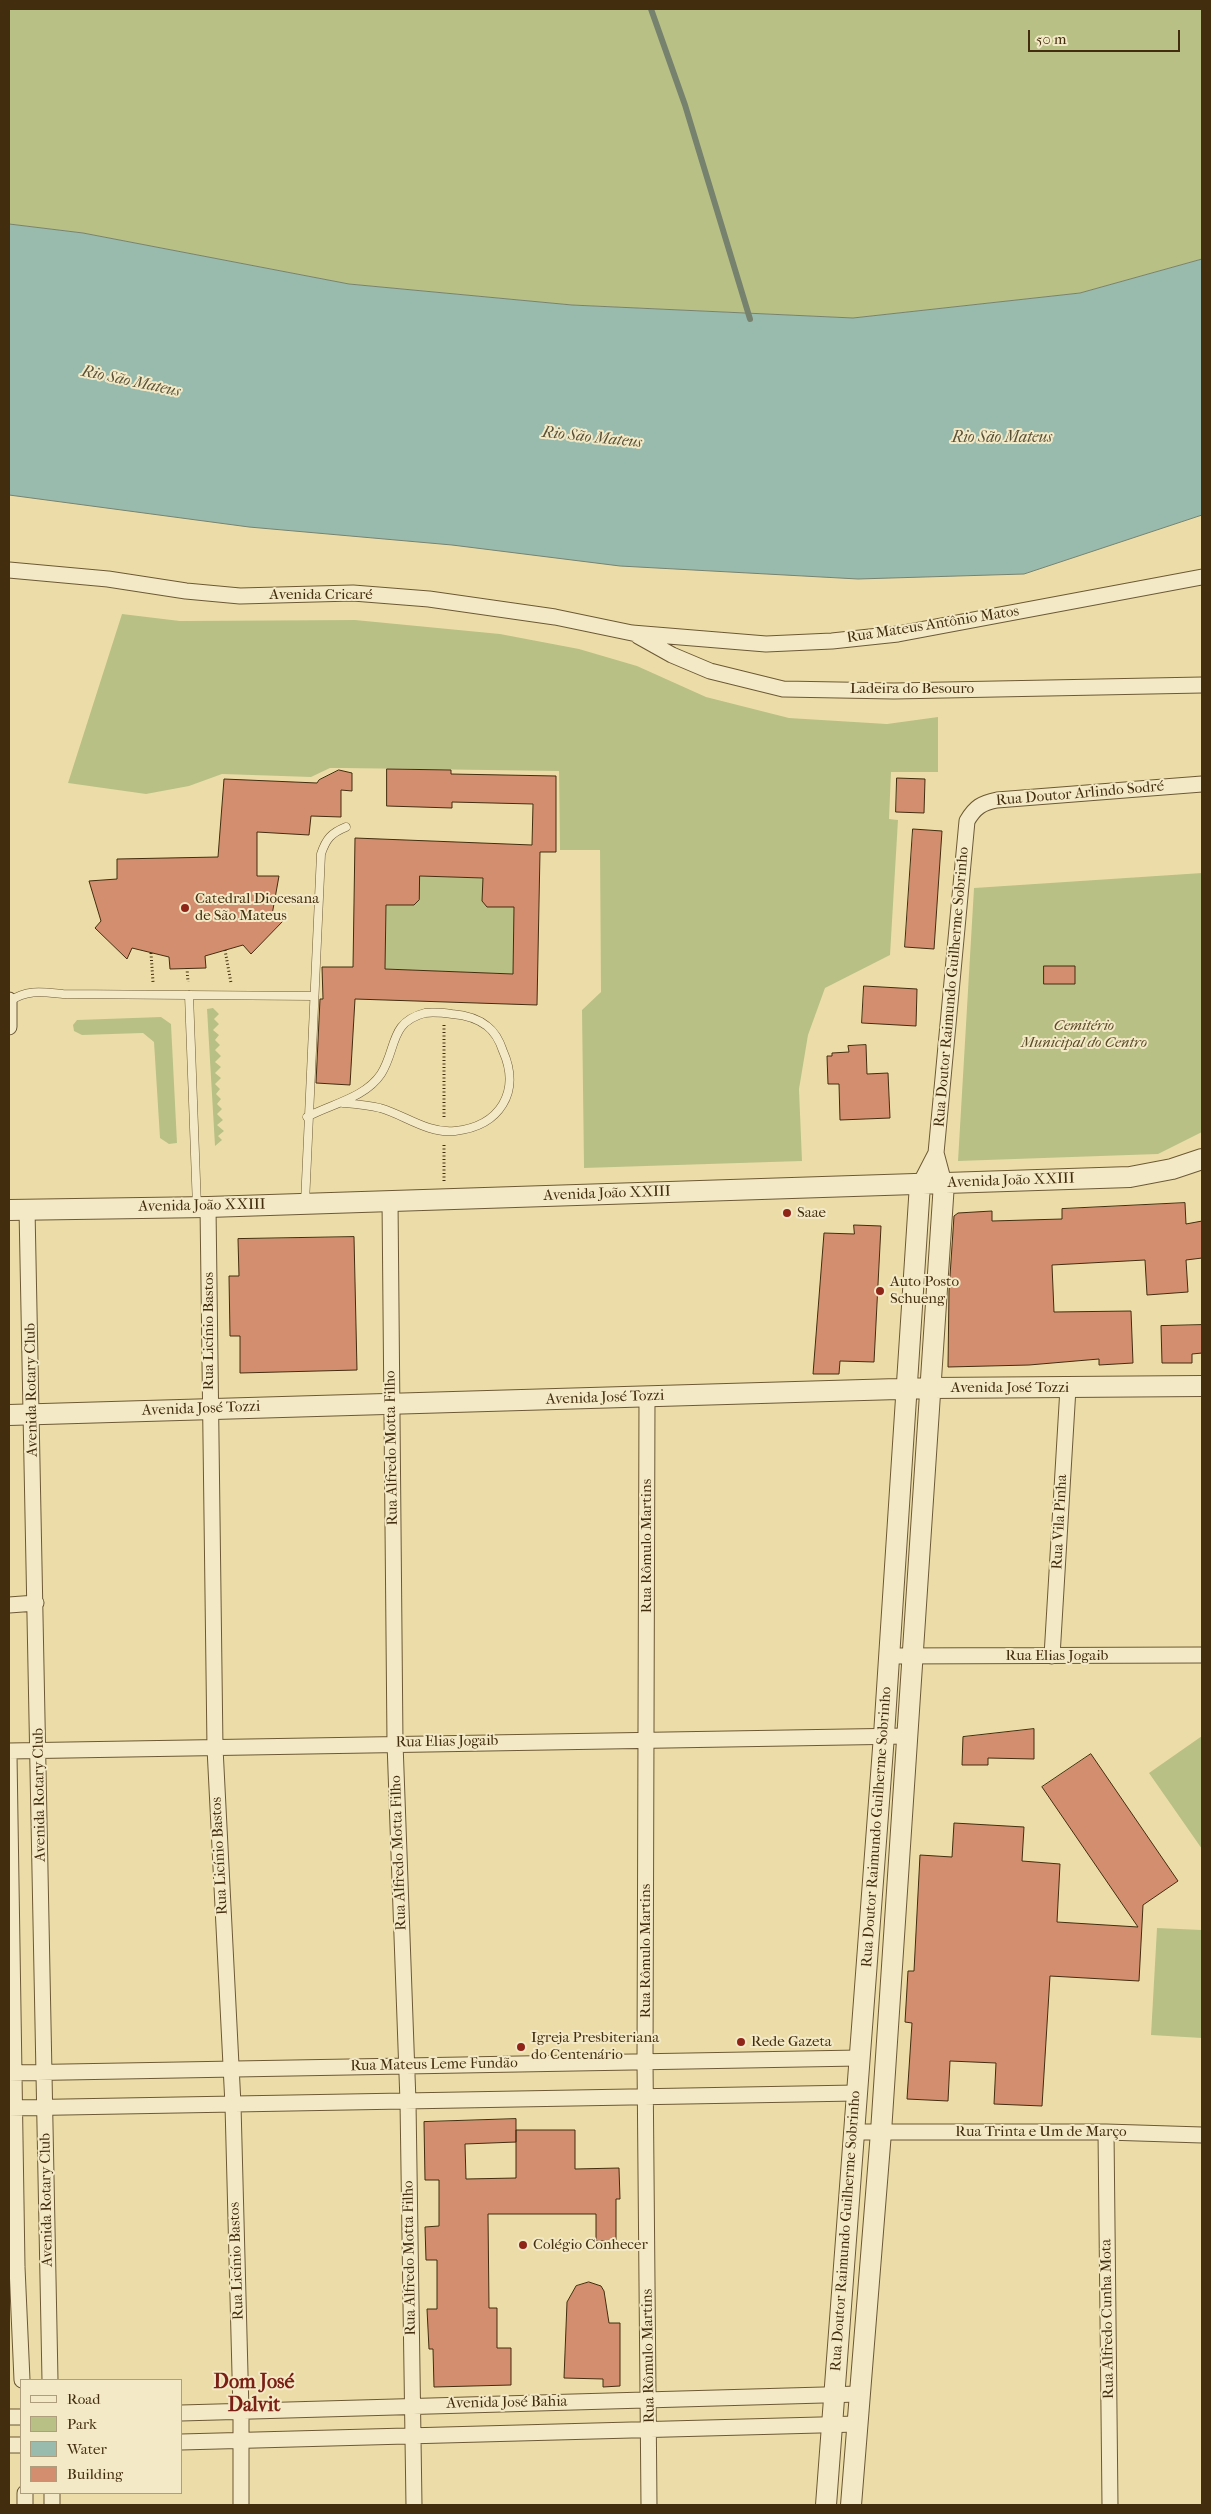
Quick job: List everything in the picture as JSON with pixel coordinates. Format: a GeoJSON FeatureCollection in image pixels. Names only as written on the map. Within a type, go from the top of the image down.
{"type":"FeatureCollection","features":[{"type":"Feature","properties":{"kind":"street","name":"Avenida Cricaré"},"geometry":{"type":"LineString","coordinates":[[9,570],[108,579],[186,591],[240,596],[354,593],[430,599],[555,617],[632,633]]}},
{"type":"Feature","properties":{"kind":"street","name":"Rua Mateus Antônio Matos"},"geometry":{"type":"LineString","coordinates":[[632,633],[766,644],[832,641],[898,634],[1202,577]]}},
{"type":"Feature","properties":{"kind":"street","name":"Ladeira do Besouro"},"geometry":{"type":"LineString","coordinates":[[632,633],[672,655],[710,671],[783,689],[894,691],[1202,685]]}},
{"type":"Feature","properties":{"kind":"street","name":"Rua Doutor Arlindo Sodré"},"geometry":{"type":"LineString","coordinates":[[967,822],[973,811],[982,803],[997,800],[1202,784]]}},
{"type":"Feature","properties":{"kind":"street","name":"Rua Doutor Raimundo Guilherme Sobrinho"},"geometry":{"type":"LineString","coordinates":[[851,2505],[881,2132],[912,1657],[932,1388],[936,1289],[944,1183],[936,1153],[967,822]]}},
{"type":"Feature","properties":{"kind":"street"},"geometry":{"type":"LineString","coordinates":[[9,1027],[10,1000]]}},
{"type":"Feature","properties":{"kind":"street","name":"Rua Doutor Raimundo Guilherme Sobrinho"},"geometry":{"type":"LineString","coordinates":[[826,2505],[884,1735],[920,1184],[936,1153]]}},
{"type":"Feature","properties":{"kind":"street","name":"Avenida João XXIII"},"geometry":{"type":"LineString","coordinates":[[18,1210],[202,1207],[1130,1177],[1202,1159]]}},
{"type":"Feature","properties":{"kind":"street","name":"Rua Alfredo Motta Filho"},"geometry":{"type":"LineString","coordinates":[[390,1200],[395,1743],[408,2102],[414,2505]]}},
{"type":"Feature","properties":{"kind":"street","name":"Rua Licínio Bastos"},"geometry":{"type":"LineString","coordinates":[[202,1207],[209,1408],[215,1748],[233,2106],[241,2412],[241,2505]]}},
{"type":"Feature","properties":{"kind":"street","name":"Avenida Rotary Club"},"geometry":{"type":"LineString","coordinates":[[18,1210],[32,1414],[50,2379]]}},
{"type":"Feature","properties":{"kind":"street"},"geometry":{"type":"LineString","coordinates":[[913,1288],[936,1289]]}},
{"type":"Feature","properties":{"kind":"street","name":"Avenida José Tozzi"},"geometry":{"type":"LineString","coordinates":[[9,1415],[932,1388],[1202,1386]]}},
{"type":"Feature","properties":{"kind":"street","name":"Rua Vila Pinha"},"geometry":{"type":"LineString","coordinates":[[1052,1656],[1068,1388]]}},
{"type":"Feature","properties":{"kind":"street","name":"Rua Rômulo Martins"},"geometry":{"type":"LineString","coordinates":[[647,1397],[645,2061],[647,2096],[649,2505]]}},
{"type":"Feature","properties":{"kind":"street"},"geometry":{"type":"LineString","coordinates":[[9,1605],[36,1603]]}},
{"type":"Feature","properties":{"kind":"street","name":"Rua Elias Jogaib"},"geometry":{"type":"LineString","coordinates":[[889,1656],[1202,1655]]}},
{"type":"Feature","properties":{"kind":"street","name":"Rua Elias Jogaib"},"geometry":{"type":"LineString","coordinates":[[9,1753],[39,1750],[395,1743],[907,1736]]}},
{"type":"Feature","properties":{"kind":"street","name":"Avenida Rotary Club"},"geometry":{"type":"LineString","coordinates":[[9,1753],[13,2267],[22,2379]]}},
{"type":"Feature","properties":{"kind":"street","name":"Rua Mateus Leme Fundão"},"geometry":{"type":"LineString","coordinates":[[11,2073],[859,2058]]}},
{"type":"Feature","properties":{"kind":"street"},"geometry":{"type":"LineString","coordinates":[[12,2108],[233,2106],[856,2093]]}},
{"type":"Feature","properties":{"kind":"street","name":"Rua Trinta e Um de Março"},"geometry":{"type":"LineString","coordinates":[[853,2132],[1202,2134]]}},
{"type":"Feature","properties":{"kind":"street","name":"Rua Alfredo Cunha Mota"},"geometry":{"type":"LineString","coordinates":[[1106,2132],[1110,2505]]}},
{"type":"Feature","properties":{"kind":"street","name":"Avenida José Bahia"},"geometry":{"type":"LineString","coordinates":[[182,2413],[860,2394]]}},
{"type":"Feature","properties":{"kind":"street","name":"Avenida José Bahia"},"geometry":{"type":"LineString","coordinates":[[182,2442],[857,2424]]}},
{"type":"Feature","properties":{"kind":"lane"},"geometry":{"type":"LineString","coordinates":[[305,1203],[307,1117],[321,854],[325,842],[334,832],[346,827]]}},
{"type":"Feature","properties":{"kind":"lane"},"geometry":{"type":"LineString","coordinates":[[10,1000],[32,992],[313,996]]}},
{"type":"Feature","properties":{"kind":"lane"},"geometry":{"type":"LineString","coordinates":[[189,995],[202,1207]]}},
{"type":"Feature","properties":{"kind":"lane"},"geometry":{"type":"LineString","coordinates":[[307,1117],[343,1103],[380,1075],[400,1028],[409,1020],[426,1013],[444,1013],[474,1018],[488,1026],[499,1040],[511,1077],[507,1096],[497,1114],[481,1125],[454,1131],[430,1128],[381,1108],[343,1103]]}},
{"type":"Feature","properties":{"kind":"path"},"geometry":{"type":"LineString","coordinates":[[225,950],[232,994]]}},
{"type":"Feature","properties":{"kind":"path"},"geometry":{"type":"LineString","coordinates":[[151,953],[154,995]]}},
{"type":"Feature","properties":{"kind":"path"},"geometry":{"type":"LineString","coordinates":[[444,1013],[444,1199]]}},
{"type":"Feature","properties":{"kind":"green space"},"geometry":{"type":"Polygon","coordinates":[[[9,9],[1202,9],[1202,259],[1080,293],[853,318],[572,305],[349,284],[83,233],[9,224],[9,9]]]}},
{"type":"Feature","properties":{"kind":"green space"},"geometry":{"type":"Polygon","coordinates":[[[122,614],[180,621],[355,620],[500,634],[579,649],[637,666],[706,697],[789,718],[887,724],[938,717],[938,772],[891,772],[889,819],[898,820],[890,955],[825,988],[808,1035],[799,1089],[802,1161],[584,1168],[582,1010],[601,992],[600,850],[560,850],[559,771],[330,768],[311,777],[222,774],[189,786],[146,794],[68,783],[122,614]]]}},
{"type":"Feature","properties":{"kind":"green space","name":"Cemitério Municipal do Centro"},"geometry":{"type":"Polygon","coordinates":[[[1202,873],[1202,1132],[1158,1154],[958,1161],[974,888],[1202,873]]]}},
{"type":"Feature","properties":{"kind":"green space"},"geometry":{"type":"Polygon","coordinates":[[[386,875],[515,879],[513,974],[385,969],[386,875]]]}},
{"type":"Feature","properties":{"kind":"green space"},"geometry":{"type":"Polygon","coordinates":[[[213,1008],[219,1014],[214,1019],[219,1024],[213,1030],[219,1035],[215,1040],[220,1045],[215,1050],[221,1056],[215,1062],[221,1067],[215,1073],[221,1078],[215,1084],[220,1089],[216,1094],[221,1099],[217,1104],[222,1109],[217,1114],[223,1120],[217,1125],[224,1131],[218,1136],[222,1140],[215,1146],[207,1009],[213,1008]]]}},
{"type":"Feature","properties":{"kind":"green space"},"geometry":{"type":"Polygon","coordinates":[[[161,1017],[171,1024],[177,1143],[169,1144],[160,1138],[154,1042],[143,1033],[82,1035],[74,1031],[73,1025],[77,1020],[161,1017]]]}},
{"type":"Feature","properties":{"kind":"green space"},"geometry":{"type":"Polygon","coordinates":[[[1202,1736],[1202,1849],[1149,1773],[1202,1736]]]}},
{"type":"Feature","properties":{"kind":"green space"},"geometry":{"type":"Polygon","coordinates":[[[1157,1928],[1202,1930],[1202,2038],[1151,2035],[1157,1928]]]}},
{"type":"Feature","properties":{"kind":"water","name":"Rio São Mateus"},"geometry":{"type":"Polygon","coordinates":[[[9,224],[83,233],[349,284],[572,305],[853,318],[1080,293],[1202,259],[1202,515],[1024,574],[858,579],[620,566],[452,545],[249,527],[9,495],[9,224]]]}},
{"type":"Feature","properties":{"kind":"building"},"geometry":{"type":"Polygon","coordinates":[[[387,769],[451,770],[451,774],[556,776],[556,852],[540,852],[537,1005],[355,999],[350,1085],[316,1083],[320,999],[323,999],[322,967],[353,967],[355,838],[532,845],[533,804],[452,802],[452,808],[387,806],[387,769]],[[420,876],[419,900],[414,905],[386,905],[385,969],[513,974],[514,907],[487,907],[482,901],[483,878],[420,876]]]}},
{"type":"Feature","properties":{"kind":"building","name":"Catedral Diocesana de São Mateus"},"geometry":{"type":"Polygon","coordinates":[[[339,770],[352,773],[352,791],[341,790],[341,817],[311,816],[309,835],[257,832],[257,876],[279,876],[272,915],[283,921],[251,954],[243,945],[205,956],[206,968],[170,969],[169,957],[132,948],[127,959],[95,928],[101,921],[89,881],[117,879],[117,859],[218,857],[224,779],[317,783],[319,780],[339,770]]]}},
{"type":"Feature","properties":{"kind":"building"},"geometry":{"type":"Polygon","coordinates":[[[897,778],[925,779],[924,813],[896,812],[897,778]]]}},
{"type":"Feature","properties":{"kind":"building"},"geometry":{"type":"Polygon","coordinates":[[[913,829],[942,831],[934,949],[905,947],[913,829]]]}},
{"type":"Feature","properties":{"kind":"building"},"geometry":{"type":"Polygon","coordinates":[[[1044,966],[1075,966],[1075,984],[1044,984],[1044,966]]]}},
{"type":"Feature","properties":{"kind":"building"},"geometry":{"type":"Polygon","coordinates":[[[864,986],[917,989],[916,1026],[862,1023],[864,986]]]}},
{"type":"Feature","properties":{"kind":"building"},"geometry":{"type":"Polygon","coordinates":[[[866,1045],[867,1074],[888,1073],[890,1118],[840,1120],[839,1084],[828,1084],[827,1056],[832,1056],[832,1053],[849,1052],[848,1046],[866,1045]]]}},
{"type":"Feature","properties":{"kind":"building"},"geometry":{"type":"Polygon","coordinates":[[[1185,1203],[1186,1224],[1202,1221],[1202,1258],[1186,1260],[1188,1292],[1147,1295],[1145,1260],[1052,1265],[1054,1312],[1131,1311],[1133,1363],[1099,1365],[1099,1359],[1029,1365],[948,1367],[949,1291],[954,1216],[958,1213],[992,1211],[992,1221],[1062,1219],[1062,1209],[1185,1203]]]}},
{"type":"Feature","properties":{"kind":"building"},"geometry":{"type":"Polygon","coordinates":[[[854,1225],[881,1226],[874,1362],[840,1361],[839,1374],[813,1374],[824,1233],[854,1234],[854,1225]]]}},
{"type":"Feature","properties":{"kind":"building"},"geometry":{"type":"Polygon","coordinates":[[[354,1237],[357,1370],[240,1373],[240,1336],[230,1336],[229,1276],[239,1276],[238,1239],[354,1237]]]}},
{"type":"Feature","properties":{"kind":"building"},"geometry":{"type":"Polygon","coordinates":[[[1202,1325],[1202,1353],[1192,1354],[1192,1363],[1162,1363],[1161,1326],[1202,1325]]]}},
{"type":"Feature","properties":{"kind":"building"},"geometry":{"type":"Polygon","coordinates":[[[1034,1729],[1034,1759],[988,1758],[988,1765],[962,1765],[963,1737],[1034,1729]]]}},
{"type":"Feature","properties":{"kind":"building"},"geometry":{"type":"Polygon","coordinates":[[[1091,1754],[1178,1881],[1143,1905],[1139,1981],[1050,1976],[1042,2106],[994,2104],[996,2063],[950,2061],[948,2101],[907,2099],[912,2023],[905,2022],[908,1971],[914,1971],[920,1855],[952,1857],[954,1823],[1024,1827],[1022,1861],[1060,1864],[1057,1922],[1138,1927],[1042,1787],[1091,1754]]]}},
{"type":"Feature","properties":{"kind":"building"},"geometry":{"type":"Polygon","coordinates":[[[516,2119],[516,2130],[575,2130],[575,2169],[619,2168],[620,2199],[616,2199],[616,2241],[596,2241],[596,2214],[488,2214],[489,2308],[497,2308],[497,2348],[511,2348],[511,2385],[434,2387],[433,2349],[429,2349],[427,2309],[437,2309],[437,2260],[426,2260],[425,2227],[439,2226],[439,2180],[425,2180],[424,2122],[516,2119]],[[516,2142],[465,2144],[466,2179],[516,2178],[516,2142]]]}},
{"type":"Feature","properties":{"kind":"building"},"geometry":{"type":"Polygon","coordinates":[[[589,2282],[601,2286],[604,2291],[609,2323],[620,2323],[620,2386],[603,2387],[603,2379],[564,2378],[567,2302],[576,2286],[589,2282]]]}},
{"type":"Feature","properties":{"kind":"waterway"},"geometry":{"type":"LineString","coordinates":[[651,9],[685,105],[750,319]]}},
{"type":"Feature","properties":{"kind":"place","name":"Catedral Diocesana de São Mateus"},"geometry":{"type":"Point","coordinates":[185,908]}},
{"type":"Feature","properties":{"kind":"place","name":"Saae"},"geometry":{"type":"Point","coordinates":[787,1213]}},
{"type":"Feature","properties":{"kind":"place","name":"Auto Posto Schueng"},"geometry":{"type":"Point","coordinates":[880,1291]}},
{"type":"Feature","properties":{"kind":"place","name":"Rede Gazeta"},"geometry":{"type":"Point","coordinates":[741,2042]}},
{"type":"Feature","properties":{"kind":"place","name":"Igreja Presbiteriana do Centenário"},"geometry":{"type":"Point","coordinates":[521,2047]}},
{"type":"Feature","properties":{"kind":"place","name":"Colégio Conhecer"},"geometry":{"type":"Point","coordinates":[523,2245]}},
{"type":"Feature","properties":{"kind":"district","name":"Dom José Dalvit"},"geometry":{"type":"Point","coordinates":[254,2394]}}]}
